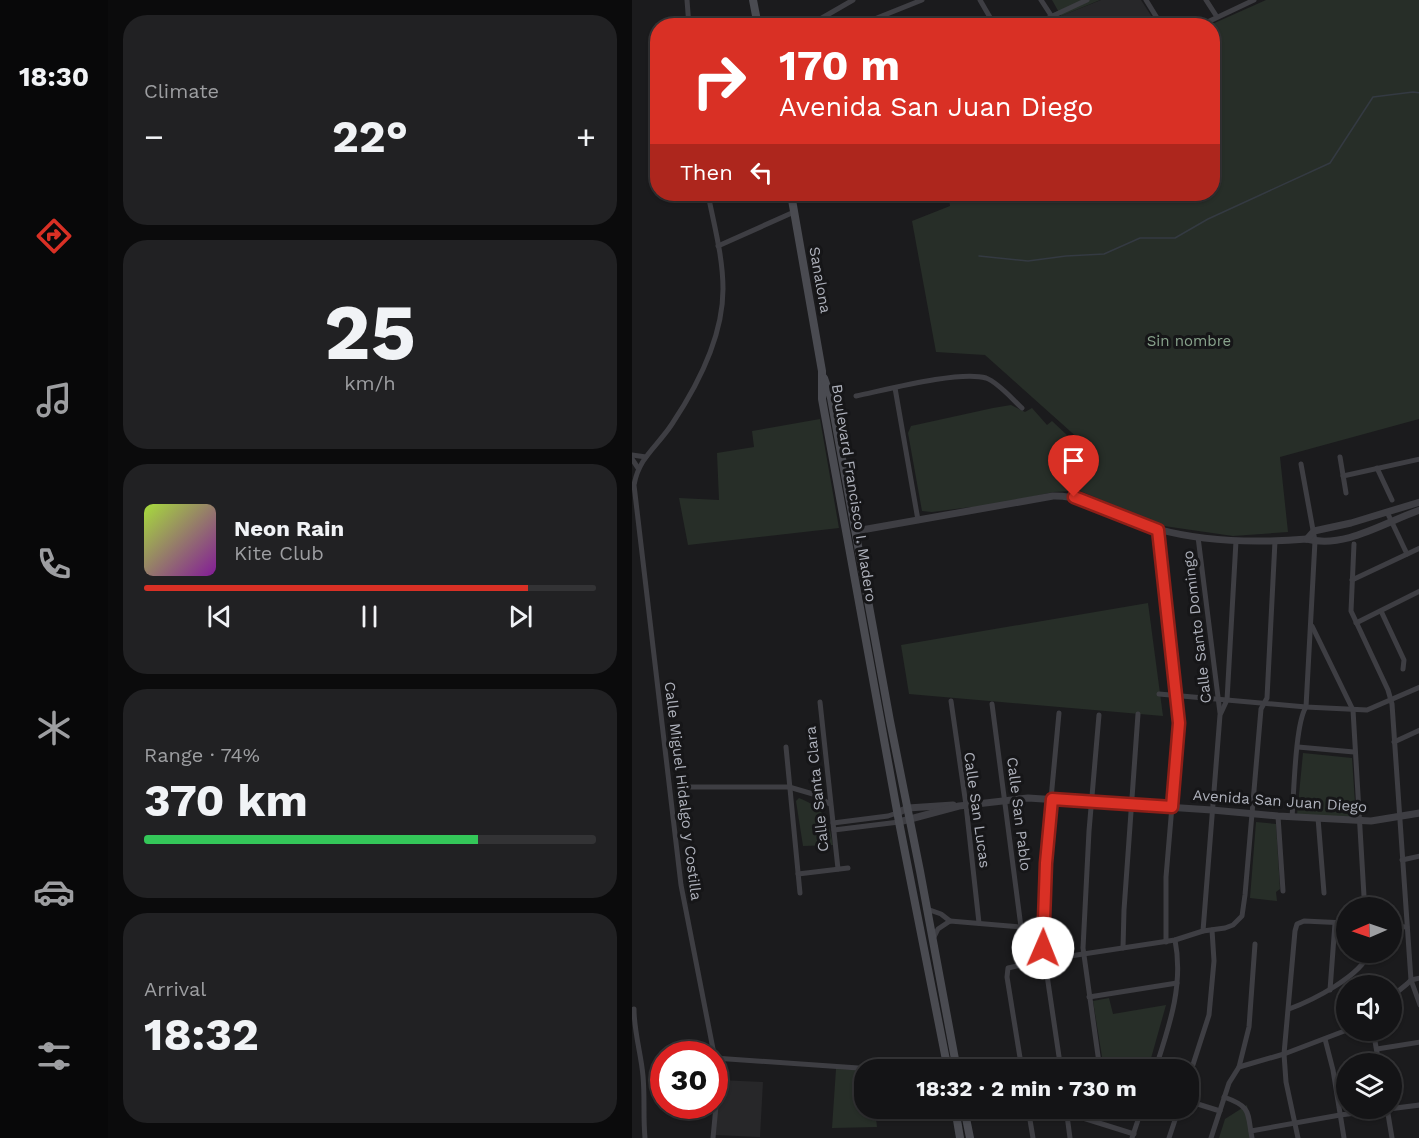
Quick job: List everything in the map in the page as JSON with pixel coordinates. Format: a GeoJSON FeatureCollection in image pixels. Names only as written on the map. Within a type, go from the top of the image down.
{"type":"FeatureCollection","features":[{"type":"Feature","properties":{"kind":"main road"},"geometry":{"type":"LineString","coordinates":[[753,0],[756,18]]}},
{"type":"Feature","properties":{"kind":"main road","name":"Sanalona"},"geometry":{"type":"LineString","coordinates":[[792,201],[822,371]]}},
{"type":"Feature","properties":{"kind":"main road","name":"Boulevard Francisco I. Madero"},"geometry":{"type":"LineString","coordinates":[[822,371],[822,399],[856,531],[955,1059]]}},
{"type":"Feature","properties":{"kind":"main road","name":"Boulevard Francisco I. Madero"},"geometry":{"type":"LineString","coordinates":[[837,455],[898,817],[946,1059]]}},
{"type":"Feature","properties":{"kind":"main road"},"geometry":{"type":"LineString","coordinates":[[957,1119],[960,1138]]}},
{"type":"Feature","properties":{"kind":"main road"},"geometry":{"type":"LineString","coordinates":[[966,1119],[970,1138]]}},
{"type":"Feature","properties":{"kind":"street"},"geometry":{"type":"LineString","coordinates":[[688,0],[689,18]]}},
{"type":"Feature","properties":{"kind":"street"},"geometry":{"type":"LineString","coordinates":[[822,18],[853,0]]}},
{"type":"Feature","properties":{"kind":"street"},"geometry":{"type":"LineString","coordinates":[[877,18],[922,0]]}},
{"type":"Feature","properties":{"kind":"street"},"geometry":{"type":"LineString","coordinates":[[980,0],[990,18]]}},
{"type":"Feature","properties":{"kind":"street"},"geometry":{"type":"LineString","coordinates":[[1041,0],[1052,16]]}},
{"type":"Feature","properties":{"kind":"street"},"geometry":{"type":"LineString","coordinates":[[1048,18],[1087,0]]}},
{"type":"Feature","properties":{"kind":"street"},"geometry":{"type":"LineString","coordinates":[[1146,0],[1157,18]]}},
{"type":"Feature","properties":{"kind":"street"},"geometry":{"type":"LineString","coordinates":[[1206,0],[1217,17],[1254,0]]}},
{"type":"Feature","properties":{"kind":"street"},"geometry":{"type":"LineString","coordinates":[[646,457],[632,457],[638,468],[671,425],[705,363],[716,334],[723,288],[709,201]]}},
{"type":"Feature","properties":{"kind":"street"},"geometry":{"type":"LineString","coordinates":[[718,246],[794,212]]}},
{"type":"Feature","properties":{"kind":"street"},"geometry":{"type":"LineString","coordinates":[[856,396],[970,376],[987,378],[1022,408]]}},
{"type":"Feature","properties":{"kind":"street"},"geometry":{"type":"LineString","coordinates":[[896,388],[918,520]]}},
{"type":"Feature","properties":{"kind":"street"},"geometry":{"type":"LineString","coordinates":[[1340,457],[1346,493]]}},
{"type":"Feature","properties":{"kind":"street"},"geometry":{"type":"LineString","coordinates":[[1343,476],[1417,459],[1420,467]]}},
{"type":"Feature","properties":{"kind":"street"},"geometry":{"type":"LineString","coordinates":[[1292,817],[1302,714],[1306,707],[1311,624],[1311,540],[1314,531],[1301,464]]}},
{"type":"Feature","properties":{"kind":"street","name":"Calle Miguel Hidalgo y Costilla"},"geometry":{"type":"LineString","coordinates":[[638,468],[634,485],[681,885],[711,1041]]}},
{"type":"Feature","properties":{"kind":"street"},"geometry":{"type":"LineString","coordinates":[[1377,468],[1391,500]]}},
{"type":"Feature","properties":{"kind":"street"},"geometry":{"type":"LineString","coordinates":[[856,531],[1064,496],[1074,497],[1158,530],[1236,541],[1347,538],[1420,510]]}},
{"type":"Feature","properties":{"kind":"street"},"geometry":{"type":"LineString","coordinates":[[1314,531],[1351,523],[1420,502]]}},
{"type":"Feature","properties":{"kind":"street"},"geometry":{"type":"LineString","coordinates":[[1387,512],[1407,554]]}},
{"type":"Feature","properties":{"kind":"street"},"geometry":{"type":"LineString","coordinates":[[1158,530],[1179,723],[1166,877],[1166,942]]}},
{"type":"Feature","properties":{"kind":"street","name":"Calle Santo Domingo"},"geometry":{"type":"LineString","coordinates":[[1198,537],[1220,715],[1203,931]]}},
{"type":"Feature","properties":{"kind":"street","name":"Calle Santo Domingo"},"geometry":{"type":"LineString","coordinates":[[1220,715],[1227,700],[1236,541]]}},
{"type":"Feature","properties":{"kind":"street"},"geometry":{"type":"LineString","coordinates":[[1020,1059],[1007,977],[1008,968],[1044,960],[1175,940],[1233,925],[1242,916],[1261,709],[1267,698],[1275,541]]}},
{"type":"Feature","properties":{"kind":"street"},"geometry":{"type":"LineString","coordinates":[[1354,544],[1350,607],[1391,700],[1411,980],[1420,1005]]}},
{"type":"Feature","properties":{"kind":"street"},"geometry":{"type":"LineString","coordinates":[[1352,580],[1420,548]]}},
{"type":"Feature","properties":{"kind":"street"},"geometry":{"type":"LineString","coordinates":[[1356,623],[1417,592],[1420,602]]}},
{"type":"Feature","properties":{"kind":"street"},"geometry":{"type":"LineString","coordinates":[[1380,611],[1404,660],[1403,669]]}},
{"type":"Feature","properties":{"kind":"street"},"geometry":{"type":"LineString","coordinates":[[1311,624],[1353,710],[1364,896]]}},
{"type":"Feature","properties":{"kind":"street"},"geometry":{"type":"LineString","coordinates":[[1159,694],[1353,710],[1371,709],[1420,687]]}},
{"type":"Feature","properties":{"kind":"street","name":"Calle San Lucas"},"geometry":{"type":"LineString","coordinates":[[951,701],[962,805],[979,923]]}},
{"type":"Feature","properties":{"kind":"street","name":"Calle Santa Clara"},"geometry":{"type":"LineString","coordinates":[[798,874],[838,869],[820,702]]}},
{"type":"Feature","properties":{"kind":"street","name":"Calle San Pablo"},"geometry":{"type":"LineString","coordinates":[[992,704],[1021,927]]}},
{"type":"Feature","properties":{"kind":"street"},"geometry":{"type":"LineString","coordinates":[[1059,713],[1046,863],[1043,929],[1044,960],[1059,1059]]}},
{"type":"Feature","properties":{"kind":"street"},"geometry":{"type":"LineString","coordinates":[[1123,948],[1138,714]]}},
{"type":"Feature","properties":{"kind":"street"},"geometry":{"type":"LineString","coordinates":[[1098,1059],[1083,954],[1091,801],[1099,715]]}},
{"type":"Feature","properties":{"kind":"street"},"geometry":{"type":"LineString","coordinates":[[1394,742],[1420,730]]}},
{"type":"Feature","properties":{"kind":"street"},"geometry":{"type":"LineString","coordinates":[[786,747],[800,893]]}},
{"type":"Feature","properties":{"kind":"street"},"geometry":{"type":"LineString","coordinates":[[1298,747],[1354,752]]}},
{"type":"Feature","properties":{"kind":"street"},"geometry":{"type":"LineString","coordinates":[[684,787],[789,786],[813,794],[830,804]]}},
{"type":"Feature","properties":{"kind":"street","name":"Avenida San Juan Diego"},"geometry":{"type":"LineString","coordinates":[[898,817],[910,818],[962,805],[1005,799],[1091,801],[1292,817],[1378,821],[1420,813]]}},
{"type":"Feature","properties":{"kind":"street","name":"Avenida San Juan Diego"},"geometry":{"type":"LineString","coordinates":[[898,817],[908,808],[962,805]]}},
{"type":"Feature","properties":{"kind":"street"},"geometry":{"type":"LineString","coordinates":[[833,823],[888,816],[898,817]]}},
{"type":"Feature","properties":{"kind":"street"},"geometry":{"type":"LineString","coordinates":[[1278,816],[1283,891]]}},
{"type":"Feature","properties":{"kind":"street"},"geometry":{"type":"LineString","coordinates":[[834,830],[898,817]]}},
{"type":"Feature","properties":{"kind":"street"},"geometry":{"type":"LineString","coordinates":[[1318,818],[1324,893]]}},
{"type":"Feature","properties":{"kind":"street"},"geometry":{"type":"LineString","coordinates":[[1402,860],[1420,856]]}},
{"type":"Feature","properties":{"kind":"street"},"geometry":{"type":"LineString","coordinates":[[838,869],[848,868]]}},
{"type":"Feature","properties":{"kind":"street"},"geometry":{"type":"LineString","coordinates":[[927,909],[941,914],[950,921],[1043,929]]}},
{"type":"Feature","properties":{"kind":"street"},"geometry":{"type":"LineString","coordinates":[[933,939],[938,929],[950,921]]}},
{"type":"Feature","properties":{"kind":"street"},"geometry":{"type":"LineString","coordinates":[[1298,1138],[1286,1082],[1284,1054],[1295,931],[1296,926],[1304,921],[1335,923],[1331,990]]}},
{"type":"Feature","properties":{"kind":"street"},"geometry":{"type":"LineString","coordinates":[[1402,927],[1407,927]]}},
{"type":"Feature","properties":{"kind":"street"},"geometry":{"type":"LineString","coordinates":[[1195,1059],[1209,1015],[1214,961],[1212,930]]}},
{"type":"Feature","properties":{"kind":"street"},"geometry":{"type":"LineString","coordinates":[[1159,1059],[1171,1022],[1177,983],[1178,960],[1175,940]]}},
{"type":"Feature","properties":{"kind":"street"},"geometry":{"type":"LineString","coordinates":[[1211,1138],[1229,1083],[1239,1067],[1249,1028],[1255,944]]}},
{"type":"Feature","properties":{"kind":"street"},"geometry":{"type":"LineString","coordinates":[[1289,1009],[1307,1003],[1331,990],[1363,963]]}},
{"type":"Feature","properties":{"kind":"street"},"geometry":{"type":"LineString","coordinates":[[1402,989],[1411,980],[1420,978]]}},
{"type":"Feature","properties":{"kind":"street"},"geometry":{"type":"LineString","coordinates":[[1089,997],[1177,983]]}},
{"type":"Feature","properties":{"kind":"street"},"geometry":{"type":"LineString","coordinates":[[634,1009],[636,1036],[644,1079],[645,1138]]}},
{"type":"Feature","properties":{"kind":"street"},"geometry":{"type":"LineString","coordinates":[[1239,1067],[1284,1054],[1336,1034]]}},
{"type":"Feature","properties":{"kind":"street"},"geometry":{"type":"LineString","coordinates":[[1325,1039],[1336,1089]]}},
{"type":"Feature","properties":{"kind":"street"},"geometry":{"type":"LineString","coordinates":[[1375,1041],[1378,1053]]}},
{"type":"Feature","properties":{"kind":"street"},"geometry":{"type":"LineString","coordinates":[[1377,1049],[1420,1042]]}},
{"type":"Feature","properties":{"kind":"street"},"geometry":{"type":"LineString","coordinates":[[728,1059],[854,1068]]}},
{"type":"Feature","properties":{"kind":"street"},"geometry":{"type":"LineString","coordinates":[[1224,1097],[1243,1104],[1252,1138]]}},
{"type":"Feature","properties":{"kind":"street"},"geometry":{"type":"LineString","coordinates":[[1199,1104],[1220,1111]]}},
{"type":"Feature","properties":{"kind":"street"},"geometry":{"type":"LineString","coordinates":[[1402,1107],[1420,1105]]}},
{"type":"Feature","properties":{"kind":"street"},"geometry":{"type":"LineString","coordinates":[[1251,1131],[1336,1116]]}},
{"type":"Feature","properties":{"kind":"street","name":"Calle Miguel Hidalgo y Costilla"},"geometry":{"type":"LineString","coordinates":[[713,1138],[715,1119]]}},
{"type":"Feature","properties":{"kind":"street"},"geometry":{"type":"LineString","coordinates":[[1030,1119],[1033,1138]]}},
{"type":"Feature","properties":{"kind":"street"},"geometry":{"type":"LineString","coordinates":[[1068,1119],[1070,1138]]}},
{"type":"Feature","properties":{"kind":"street"},"geometry":{"type":"LineString","coordinates":[[1088,1119],[1133,1136],[1138,1119]]}},
{"type":"Feature","properties":{"kind":"street"},"geometry":{"type":"LineString","coordinates":[[1169,1138],[1175,1119]]}},
{"type":"Feature","properties":{"kind":"street"},"geometry":{"type":"LineString","coordinates":[[1341,1119],[1344,1138]]}},
{"type":"Feature","properties":{"kind":"street"},"geometry":{"type":"LineString","coordinates":[[1389,1119],[1392,1138]]}},
{"type":"Feature","properties":{"kind":"shaded area"},"geometry":{"type":"Polygon","coordinates":[[[1101,0],[1141,0],[1153,18],[1062,18],[1061,16],[1101,0]]]}},
{"type":"Feature","properties":{"kind":"shaded area"},"geometry":{"type":"Polygon","coordinates":[[[728,1080],[763,1082],[760,1137],[715,1135],[716,1119],[728,1119],[728,1080]]]}},
{"type":"Feature","properties":{"kind":"green space"},"geometry":{"type":"Polygon","coordinates":[[[1052,0],[1100,0],[1061,16],[1052,0]]]}},
{"type":"Feature","properties":{"kind":"green space","name":"Sin nombre"},"geometry":{"type":"Polygon","coordinates":[[[1266,0],[1419,0],[1419,419],[1280,457],[1288,532],[1233,536],[1164,526],[1080,491],[1089,448],[985,355],[936,352],[912,221],[950,206],[949,201],[1220,201],[1220,21],[1266,0]]]}},
{"type":"Feature","properties":{"kind":"green space"},"geometry":{"type":"Polygon","coordinates":[[[1011,405],[1025,412],[1032,408],[1047,425],[1052,421],[1084,451],[1081,474],[1075,474],[1070,491],[1054,492],[973,509],[971,507],[932,512],[922,511],[908,433],[911,426],[1011,405]]]}},
{"type":"Feature","properties":{"kind":"green space"},"geometry":{"type":"Polygon","coordinates":[[[820,419],[839,528],[688,545],[679,498],[719,500],[717,453],[754,447],[752,431],[820,419]]]}},
{"type":"Feature","properties":{"kind":"green space"},"geometry":{"type":"Polygon","coordinates":[[[1148,603],[1163,716],[909,694],[901,645],[1148,603]]]}},
{"type":"Feature","properties":{"kind":"green space"},"geometry":{"type":"Polygon","coordinates":[[[1303,753],[1352,758],[1356,818],[1297,815],[1303,753]]]}},
{"type":"Feature","properties":{"kind":"green space"},"geometry":{"type":"Polygon","coordinates":[[[799,798],[815,806],[824,816],[833,845],[803,846],[796,801],[799,798]]]}},
{"type":"Feature","properties":{"kind":"green space"},"geometry":{"type":"Polygon","coordinates":[[[1256,822],[1276,824],[1280,889],[1276,892],[1277,901],[1250,898],[1256,822]]]}},
{"type":"Feature","properties":{"kind":"green space"},"geometry":{"type":"Polygon","coordinates":[[[1109,998],[1113,1014],[1166,1005],[1151,1059],[1102,1059],[1093,1001],[1109,998]]]}},
{"type":"Feature","properties":{"kind":"green space"},"geometry":{"type":"Polygon","coordinates":[[[836,1069],[854,1070],[854,1119],[876,1119],[877,1127],[832,1128],[836,1069]]]}},
{"type":"Feature","properties":{"kind":"green space"},"geometry":{"type":"Polygon","coordinates":[[[1247,1105],[1252,1138],[1219,1138],[1225,1119],[1247,1105]]]}},
{"type":"Feature","properties":{"kind":"waterway"},"geometry":{"type":"LineString","coordinates":[[979,256],[1028,261],[1104,254],[1140,238],[1175,238],[1208,219],[1330,163],[1373,97],[1420,93]]}},
{"type":"Feature","properties":{"kind":"route"},"geometry":{"type":"LineString","coordinates":[[1043,948],[1046,863],[1052,799],[1172,807],[1178,739],[1177,695],[1158,530],[1074,497]]}}]}
